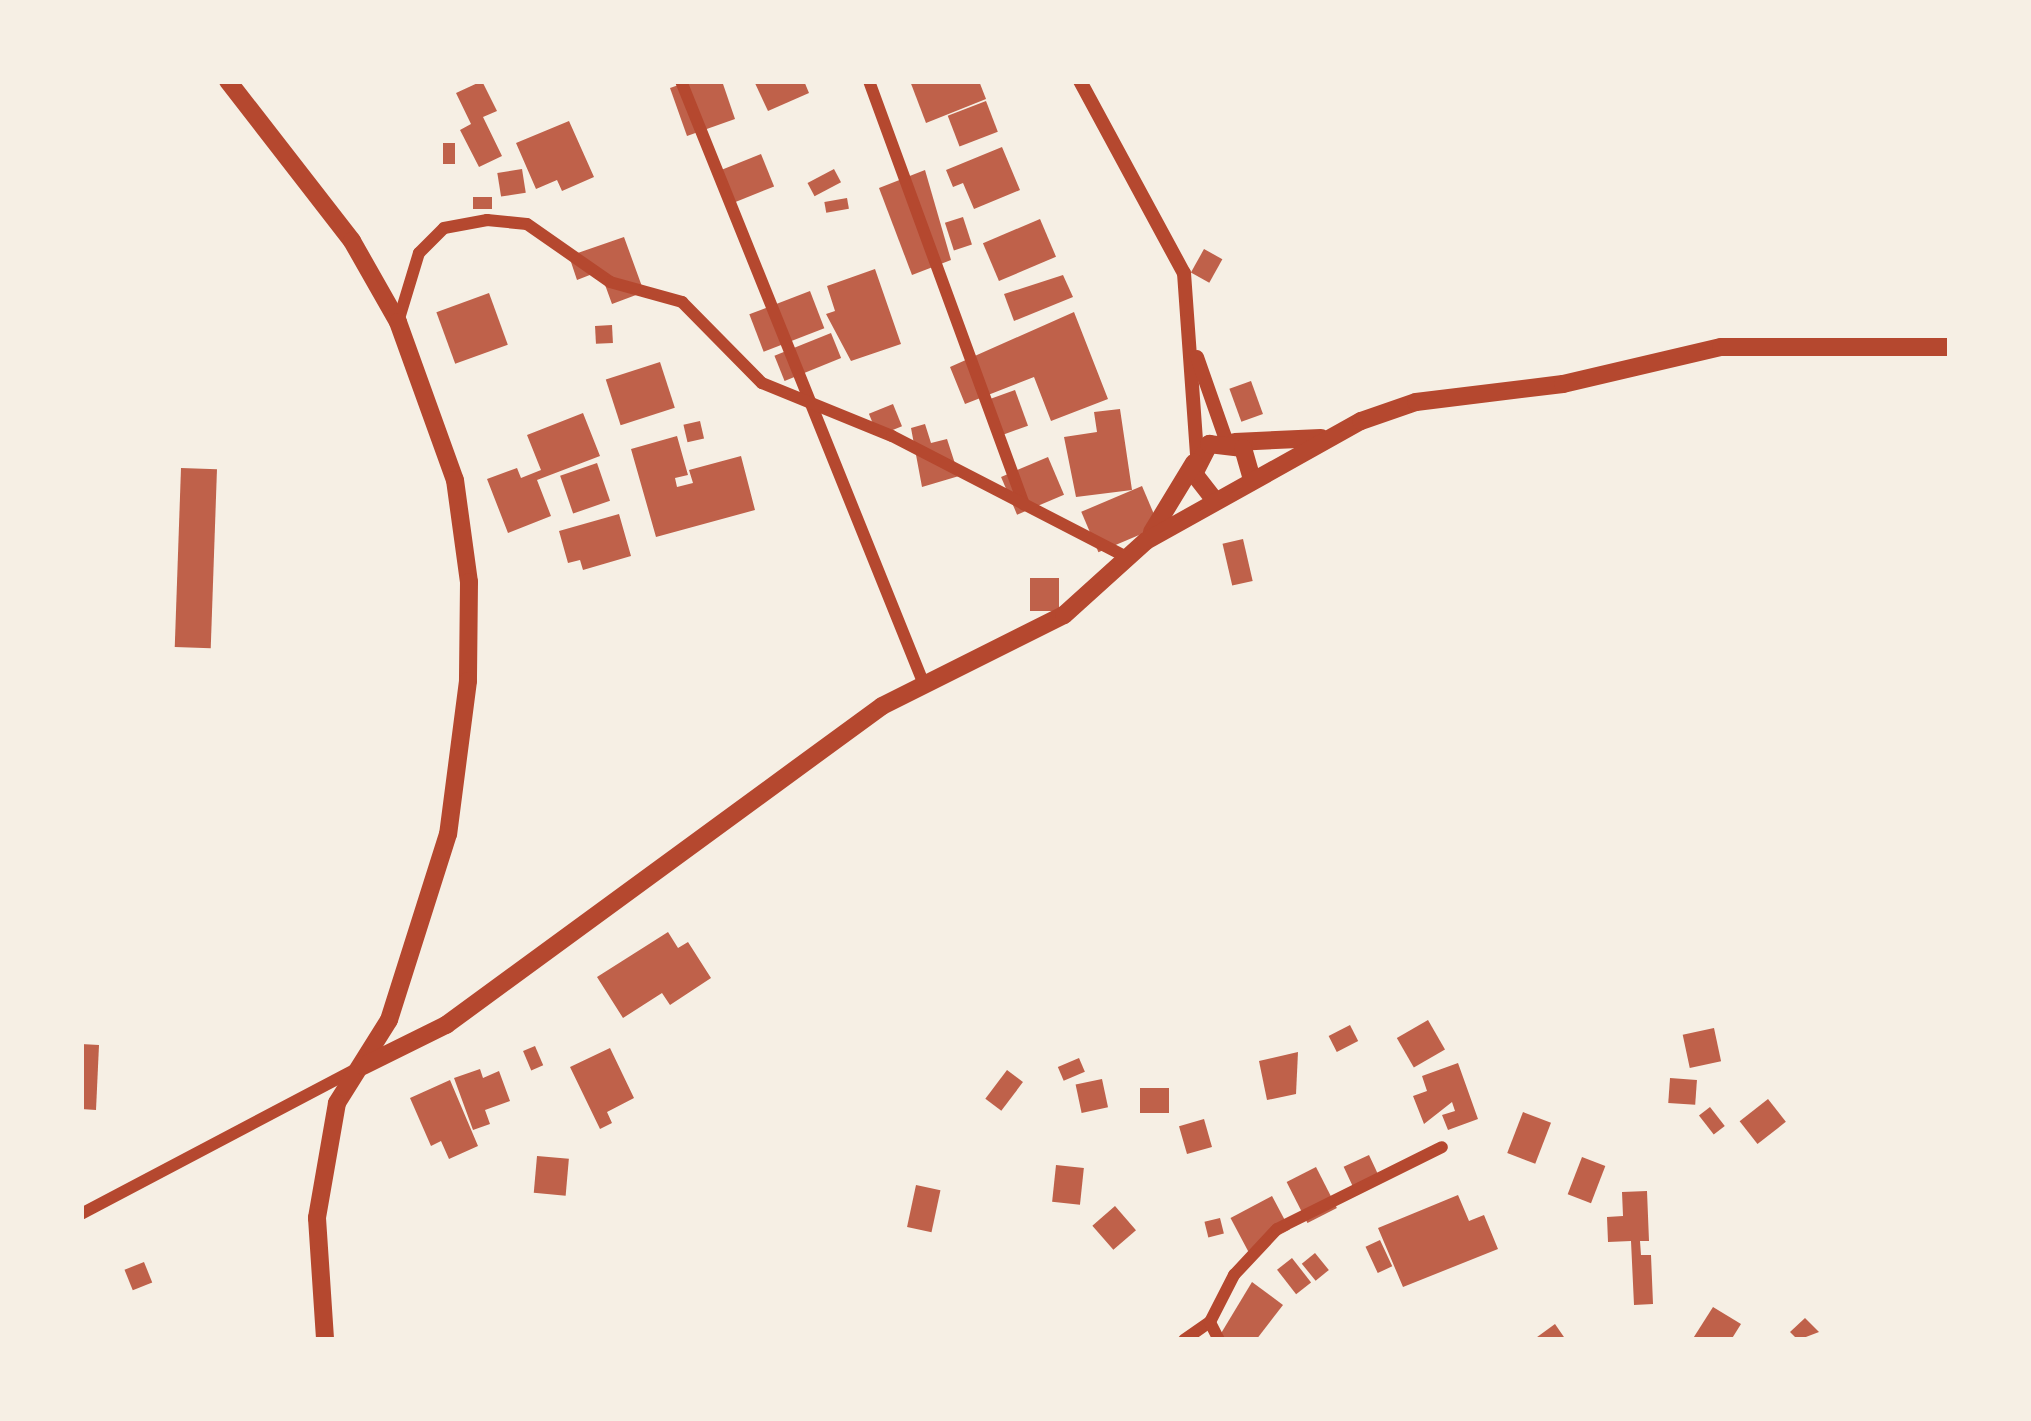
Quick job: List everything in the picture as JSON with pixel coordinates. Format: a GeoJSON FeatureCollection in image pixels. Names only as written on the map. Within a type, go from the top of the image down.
{"type":"FeatureCollection","features":[{"type":"Feature","properties":{"kind":"main road"},"geometry":{"type":"LineString","coordinates":[[228,81],[352,241],[398,322],[455,480],[469,582],[468,681],[448,834],[413,956],[363,1066],[337,1102],[317,1218],[325,1340]]}},
{"type":"Feature","properties":{"kind":"main road"},"geometry":{"type":"LineString","coordinates":[[363,1066],[446,1024],[923,682],[1064,615],[1146,541],[1213,498],[1236,497],[1252,480],[1396,407],[1563,384],[1721,347],[1950,347]]}},
{"type":"Feature","properties":{"kind":"main road"},"geometry":{"type":"LineString","coordinates":[[1146,541],[1196,459],[1230,441],[1332,436]]}},
{"type":"Feature","properties":{"kind":"main road"},"geometry":{"type":"LineString","coordinates":[[1230,441],[1250,458],[1252,480]]}},
{"type":"Feature","properties":{"kind":"main road"},"geometry":{"type":"LineString","coordinates":[[1196,459],[1197,484],[1213,498]]}},
{"type":"Feature","properties":{"kind":"street"},"geometry":{"type":"LineString","coordinates":[[681,81],[923,682]]}},
{"type":"Feature","properties":{"kind":"street"},"geometry":{"type":"LineString","coordinates":[[869,81],[1025,506]]}},
{"type":"Feature","properties":{"kind":"street"},"geometry":{"type":"LineString","coordinates":[[1080,81],[1178,254],[1193,346],[1196,459]]}},
{"type":"Feature","properties":{"kind":"street"},"geometry":{"type":"LineString","coordinates":[[398,322],[419,253],[444,228],[488,220],[527,224],[610,282],[682,302],[762,383],[809,400],[1126,557]]}},
{"type":"Feature","properties":{"kind":"street"},"geometry":{"type":"LineString","coordinates":[[1193,346],[1230,441]]}},
{"type":"Feature","properties":{"kind":"street"},"geometry":{"type":"LineString","coordinates":[[81,1214],[363,1066]]}},
{"type":"Feature","properties":{"kind":"street"},"geometry":{"type":"LineString","coordinates":[[1184,1340],[1210,1322],[1234,1275],[1277,1229],[1442,1148]]}},
{"type":"Feature","properties":{"kind":"street"},"geometry":{"type":"LineString","coordinates":[[1210,1322],[1219,1340]]}},
{"type":"Feature","properties":{"kind":"building"},"geometry":{"type":"Polygon","coordinates":[[[482,81],[497,111],[483,117],[502,156],[479,167],[460,130],[471,124],[456,93],[482,81]]]}},
{"type":"Feature","properties":{"kind":"building"},"geometry":{"type":"Polygon","coordinates":[[[690,81],[722,81],[735,119],[687,136],[670,88],[690,81]]]}},
{"type":"Feature","properties":{"kind":"building"},"geometry":{"type":"Polygon","coordinates":[[[754,81],[804,81],[809,93],[768,111],[754,81]]]}},
{"type":"Feature","properties":{"kind":"building"},"geometry":{"type":"Polygon","coordinates":[[[910,81],[979,81],[986,99],[926,123],[910,81]]]}},
{"type":"Feature","properties":{"kind":"building"},"geometry":{"type":"Polygon","coordinates":[[[986,101],[998,132],[960,147],[948,116],[986,101]]]}},
{"type":"Feature","properties":{"kind":"building"},"geometry":{"type":"Polygon","coordinates":[[[569,121],[594,177],[562,191],[557,180],[536,189],[516,143],[569,121]]]}},
{"type":"Feature","properties":{"kind":"building"},"geometry":{"type":"Polygon","coordinates":[[[443,143],[455,143],[455,164],[443,164],[443,143]]]}},
{"type":"Feature","properties":{"kind":"building"},"geometry":{"type":"Polygon","coordinates":[[[1002,147],[1020,190],[974,209],[963,183],[953,187],[946,170],[1002,147]]]}},
{"type":"Feature","properties":{"kind":"building"},"geometry":{"type":"Polygon","coordinates":[[[761,154],[774,186],[729,205],[716,172],[761,154]]]}},
{"type":"Feature","properties":{"kind":"building"},"geometry":{"type":"Polygon","coordinates":[[[522,169],[526,193],[501,197],[497,173],[522,169]]]}},
{"type":"Feature","properties":{"kind":"building"},"geometry":{"type":"Polygon","coordinates":[[[834,169],[841,182],[815,196],[808,183],[834,169]]]}},
{"type":"Feature","properties":{"kind":"building"},"geometry":{"type":"Polygon","coordinates":[[[925,170],[951,260],[912,275],[879,188],[925,170]]]}},
{"type":"Feature","properties":{"kind":"building"},"geometry":{"type":"Polygon","coordinates":[[[473,197],[492,197],[492,209],[473,209],[473,197]]]}},
{"type":"Feature","properties":{"kind":"building"},"geometry":{"type":"Polygon","coordinates":[[[847,198],[849,209],[826,213],[824,202],[847,198]]]}},
{"type":"Feature","properties":{"kind":"building"},"geometry":{"type":"Polygon","coordinates":[[[963,217],[972,245],[954,250],[945,223],[963,217]]]}},
{"type":"Feature","properties":{"kind":"building"},"geometry":{"type":"Polygon","coordinates":[[[1040,219],[1056,257],[999,281],[983,243],[1040,219]]]}},
{"type":"Feature","properties":{"kind":"building"},"geometry":{"type":"Polygon","coordinates":[[[624,237],[644,292],[612,304],[600,271],[577,280],[569,256],[624,237]]]}},
{"type":"Feature","properties":{"kind":"building"},"geometry":{"type":"Polygon","coordinates":[[[1204,249],[1222,259],[1209,283],[1191,273],[1204,249]]]}},
{"type":"Feature","properties":{"kind":"building"},"geometry":{"type":"Polygon","coordinates":[[[875,269],[901,344],[851,361],[826,314],[835,311],[827,286],[875,269]]]}},
{"type":"Feature","properties":{"kind":"building"},"geometry":{"type":"Polygon","coordinates":[[[1063,275],[1073,297],[1014,321],[1004,294],[1063,275]]]}},
{"type":"Feature","properties":{"kind":"building"},"geometry":{"type":"Polygon","coordinates":[[[810,291],[824,328],[764,352],[749,314],[810,291]]]}},
{"type":"Feature","properties":{"kind":"building"},"geometry":{"type":"Polygon","coordinates":[[[489,293],[508,345],[455,364],[436,312],[489,293]]]}},
{"type":"Feature","properties":{"kind":"building"},"geometry":{"type":"Polygon","coordinates":[[[1074,312],[1108,399],[1051,421],[1034,377],[965,404],[950,367],[1074,312]]]}},
{"type":"Feature","properties":{"kind":"building"},"geometry":{"type":"Polygon","coordinates":[[[612,325],[613,343],[596,344],[595,326],[612,325]]]}},
{"type":"Feature","properties":{"kind":"building"},"geometry":{"type":"Polygon","coordinates":[[[831,333],[841,358],[785,381],[774,356],[831,333]]]}},
{"type":"Feature","properties":{"kind":"building"},"geometry":{"type":"Polygon","coordinates":[[[660,362],[675,408],[621,425],[606,380],[660,362]]]}},
{"type":"Feature","properties":{"kind":"building"},"geometry":{"type":"Polygon","coordinates":[[[1251,381],[1263,414],[1241,422],[1229,389],[1251,381]]]}},
{"type":"Feature","properties":{"kind":"building"},"geometry":{"type":"Polygon","coordinates":[[[1015,390],[1028,426],[999,436],[986,401],[1015,390]]]}},
{"type":"Feature","properties":{"kind":"building"},"geometry":{"type":"Polygon","coordinates":[[[893,404],[902,426],[878,436],[869,414],[893,404]]]}},
{"type":"Feature","properties":{"kind":"building"},"geometry":{"type":"Polygon","coordinates":[[[1120,409],[1132,490],[1076,497],[1064,437],[1097,432],[1094,412],[1120,409]]]}},
{"type":"Feature","properties":{"kind":"building"},"geometry":{"type":"Polygon","coordinates":[[[583,413],[600,456],[537,480],[551,516],[508,533],[487,479],[517,468],[521,478],[541,470],[527,435],[583,413]]]}},
{"type":"Feature","properties":{"kind":"building"},"geometry":{"type":"Polygon","coordinates":[[[700,421],[704,439],[687,442],[683,425],[700,421]]]}},
{"type":"Feature","properties":{"kind":"building"},"geometry":{"type":"Polygon","coordinates":[[[925,424],[931,443],[947,439],[959,476],[922,487],[911,428],[925,424]]]}},
{"type":"Feature","properties":{"kind":"building"},"geometry":{"type":"Polygon","coordinates":[[[677,436],[688,475],[675,478],[677,487],[693,483],[689,470],[741,456],[755,510],[656,537],[631,449],[677,436]]]}},
{"type":"Feature","properties":{"kind":"building"},"geometry":{"type":"Polygon","coordinates":[[[1048,457],[1064,495],[1017,515],[1001,477],[1048,457]]]}},
{"type":"Feature","properties":{"kind":"building"},"geometry":{"type":"Polygon","coordinates":[[[597,463],[610,501],[573,514],[560,476],[597,463]]]}},
{"type":"Feature","properties":{"kind":"building"},"geometry":{"type":"Polygon","coordinates":[[[181,468],[217,469],[211,648],[175,647],[181,468]]]}},
{"type":"Feature","properties":{"kind":"building"},"geometry":{"type":"Polygon","coordinates":[[[1142,486],[1159,527],[1098,552],[1081,512],[1142,486]]]}},
{"type":"Feature","properties":{"kind":"building"},"geometry":{"type":"Polygon","coordinates":[[[619,514],[631,556],[583,570],[580,560],[568,563],[559,531],[619,514]]]}},
{"type":"Feature","properties":{"kind":"building"},"geometry":{"type":"Polygon","coordinates":[[[1243,539],[1253,581],[1232,586],[1223,544],[1243,539]]]}},
{"type":"Feature","properties":{"kind":"building"},"geometry":{"type":"Polygon","coordinates":[[[1030,578],[1059,578],[1059,611],[1030,611],[1030,578]]]}},
{"type":"Feature","properties":{"kind":"building"},"geometry":{"type":"Polygon","coordinates":[[[668,932],[678,948],[688,942],[711,978],[670,1005],[662,993],[623,1018],[597,977],[668,932]]]}},
{"type":"Feature","properties":{"kind":"building"},"geometry":{"type":"Polygon","coordinates":[[[1428,1020],[1445,1049],[1414,1067],[1397,1038],[1428,1020]]]}},
{"type":"Feature","properties":{"kind":"building"},"geometry":{"type":"Polygon","coordinates":[[[1350,1025],[1358,1041],[1337,1052],[1329,1036],[1350,1025]]]}},
{"type":"Feature","properties":{"kind":"building"},"geometry":{"type":"Polygon","coordinates":[[[1714,1028],[1721,1061],[1690,1068],[1683,1035],[1714,1028]]]}},
{"type":"Feature","properties":{"kind":"building"},"geometry":{"type":"Polygon","coordinates":[[[81,1044],[99,1045],[96,1110],[81,1109],[81,1044]]]}},
{"type":"Feature","properties":{"kind":"building"},"geometry":{"type":"Polygon","coordinates":[[[535,1046],[543,1065],[531,1070],[523,1051],[535,1046]]]}},
{"type":"Feature","properties":{"kind":"building"},"geometry":{"type":"Polygon","coordinates":[[[610,1048],[634,1098],[607,1112],[612,1123],[600,1129],[570,1067],[610,1048]]]}},
{"type":"Feature","properties":{"kind":"building"},"geometry":{"type":"Polygon","coordinates":[[[1298,1052],[1296,1094],[1267,1100],[1259,1061],[1298,1052]]]}},
{"type":"Feature","properties":{"kind":"building"},"geometry":{"type":"Polygon","coordinates":[[[1079,1058],[1085,1072],[1064,1081],[1058,1067],[1079,1058]]]}},
{"type":"Feature","properties":{"kind":"building"},"geometry":{"type":"Polygon","coordinates":[[[1458,1063],[1478,1119],[1448,1130],[1442,1115],[1455,1111],[1452,1102],[1424,1124],[1413,1096],[1427,1091],[1422,1076],[1458,1063]]]}},
{"type":"Feature","properties":{"kind":"building"},"geometry":{"type":"Polygon","coordinates":[[[480,1069],[483,1078],[499,1071],[510,1101],[485,1110],[490,1124],[473,1130],[454,1078],[480,1069]]]}},
{"type":"Feature","properties":{"kind":"building"},"geometry":{"type":"Polygon","coordinates":[[[1007,1070],[1023,1082],[1001,1111],[985,1099],[1007,1070]]]}},
{"type":"Feature","properties":{"kind":"building"},"geometry":{"type":"Polygon","coordinates":[[[1670,1078],[1697,1080],[1695,1105],[1668,1103],[1670,1078]]]}},
{"type":"Feature","properties":{"kind":"building"},"geometry":{"type":"Polygon","coordinates":[[[1102,1079],[1108,1107],[1082,1113],[1076,1085],[1102,1079]]]}},
{"type":"Feature","properties":{"kind":"building"},"geometry":{"type":"Polygon","coordinates":[[[450,1080],[478,1146],[449,1159],[441,1141],[431,1146],[410,1098],[450,1080]]]}},
{"type":"Feature","properties":{"kind":"building"},"geometry":{"type":"Polygon","coordinates":[[[1140,1088],[1169,1088],[1169,1113],[1140,1113],[1140,1088]]]}},
{"type":"Feature","properties":{"kind":"building"},"geometry":{"type":"Polygon","coordinates":[[[1768,1099],[1786,1122],[1757,1144],[1740,1121],[1768,1099]]]}},
{"type":"Feature","properties":{"kind":"building"},"geometry":{"type":"Polygon","coordinates":[[[1710,1107],[1725,1126],[1714,1135],[1699,1116],[1710,1107]]]}},
{"type":"Feature","properties":{"kind":"building"},"geometry":{"type":"Polygon","coordinates":[[[1523,1112],[1551,1123],[1535,1164],[1507,1153],[1523,1112]]]}},
{"type":"Feature","properties":{"kind":"building"},"geometry":{"type":"Polygon","coordinates":[[[1204,1119],[1212,1147],[1187,1154],[1179,1126],[1204,1119]]]}},
{"type":"Feature","properties":{"kind":"building"},"geometry":{"type":"Polygon","coordinates":[[[1369,1155],[1381,1181],[1356,1193],[1344,1167],[1369,1155]]]}},
{"type":"Feature","properties":{"kind":"building"},"geometry":{"type":"Polygon","coordinates":[[[537,1156],[569,1159],[566,1196],[534,1193],[537,1156]]]}},
{"type":"Feature","properties":{"kind":"building"},"geometry":{"type":"Polygon","coordinates":[[[1582,1157],[1605,1166],[1591,1203],[1568,1194],[1582,1157]]]}},
{"type":"Feature","properties":{"kind":"building"},"geometry":{"type":"Polygon","coordinates":[[[1056,1165],[1084,1168],[1080,1205],[1052,1202],[1056,1165]]]}},
{"type":"Feature","properties":{"kind":"building"},"geometry":{"type":"Polygon","coordinates":[[[1316,1167],[1337,1208],[1307,1223],[1287,1182],[1316,1167]]]}},
{"type":"Feature","properties":{"kind":"building"},"geometry":{"type":"Polygon","coordinates":[[[916,1185],[940,1190],[932,1232],[907,1227],[916,1185]]]}},
{"type":"Feature","properties":{"kind":"building"},"geometry":{"type":"Polygon","coordinates":[[[1647,1191],[1649,1241],[1640,1241],[1641,1255],[1651,1255],[1653,1304],[1634,1305],[1631,1241],[1608,1242],[1607,1217],[1623,1216],[1622,1192],[1647,1191]]]}},
{"type":"Feature","properties":{"kind":"building"},"geometry":{"type":"Polygon","coordinates":[[[1458,1195],[1469,1221],[1484,1215],[1498,1249],[1403,1287],[1378,1228],[1458,1195]]]}},
{"type":"Feature","properties":{"kind":"building"},"geometry":{"type":"Polygon","coordinates":[[[1272,1196],[1290,1230],[1248,1252],[1231,1218],[1272,1196]]]}},
{"type":"Feature","properties":{"kind":"building"},"geometry":{"type":"Polygon","coordinates":[[[1115,1206],[1136,1230],[1113,1250],[1092,1226],[1115,1206]]]}},
{"type":"Feature","properties":{"kind":"building"},"geometry":{"type":"Polygon","coordinates":[[[1220,1218],[1224,1234],[1208,1237],[1204,1222],[1220,1218]]]}},
{"type":"Feature","properties":{"kind":"building"},"geometry":{"type":"Polygon","coordinates":[[[1380,1240],[1392,1266],[1378,1273],[1365,1247],[1380,1240]]]}},
{"type":"Feature","properties":{"kind":"building"},"geometry":{"type":"Polygon","coordinates":[[[1315,1253],[1329,1270],[1316,1281],[1302,1264],[1315,1253]]]}},
{"type":"Feature","properties":{"kind":"building"},"geometry":{"type":"Polygon","coordinates":[[[1292,1258],[1311,1282],[1296,1294],[1277,1270],[1292,1258]]]}},
{"type":"Feature","properties":{"kind":"building"},"geometry":{"type":"Polygon","coordinates":[[[144,1262],[152,1282],[133,1290],[125,1270],[144,1262]]]}},
{"type":"Feature","properties":{"kind":"building"},"geometry":{"type":"Polygon","coordinates":[[[1252,1282],[1283,1305],[1256,1340],[1217,1340],[1252,1282]]]}},
{"type":"Feature","properties":{"kind":"building"},"geometry":{"type":"Polygon","coordinates":[[[1713,1307],[1741,1324],[1731,1340],[1692,1340],[1713,1307]]]}},
{"type":"Feature","properties":{"kind":"building"},"geometry":{"type":"Polygon","coordinates":[[[1805,1318],[1819,1332],[1798,1340],[1790,1332],[1805,1318]]]}},
{"type":"Feature","properties":{"kind":"building"},"geometry":{"type":"Polygon","coordinates":[[[1555,1324],[1566,1340],[1533,1340],[1555,1324]]]}}]}
